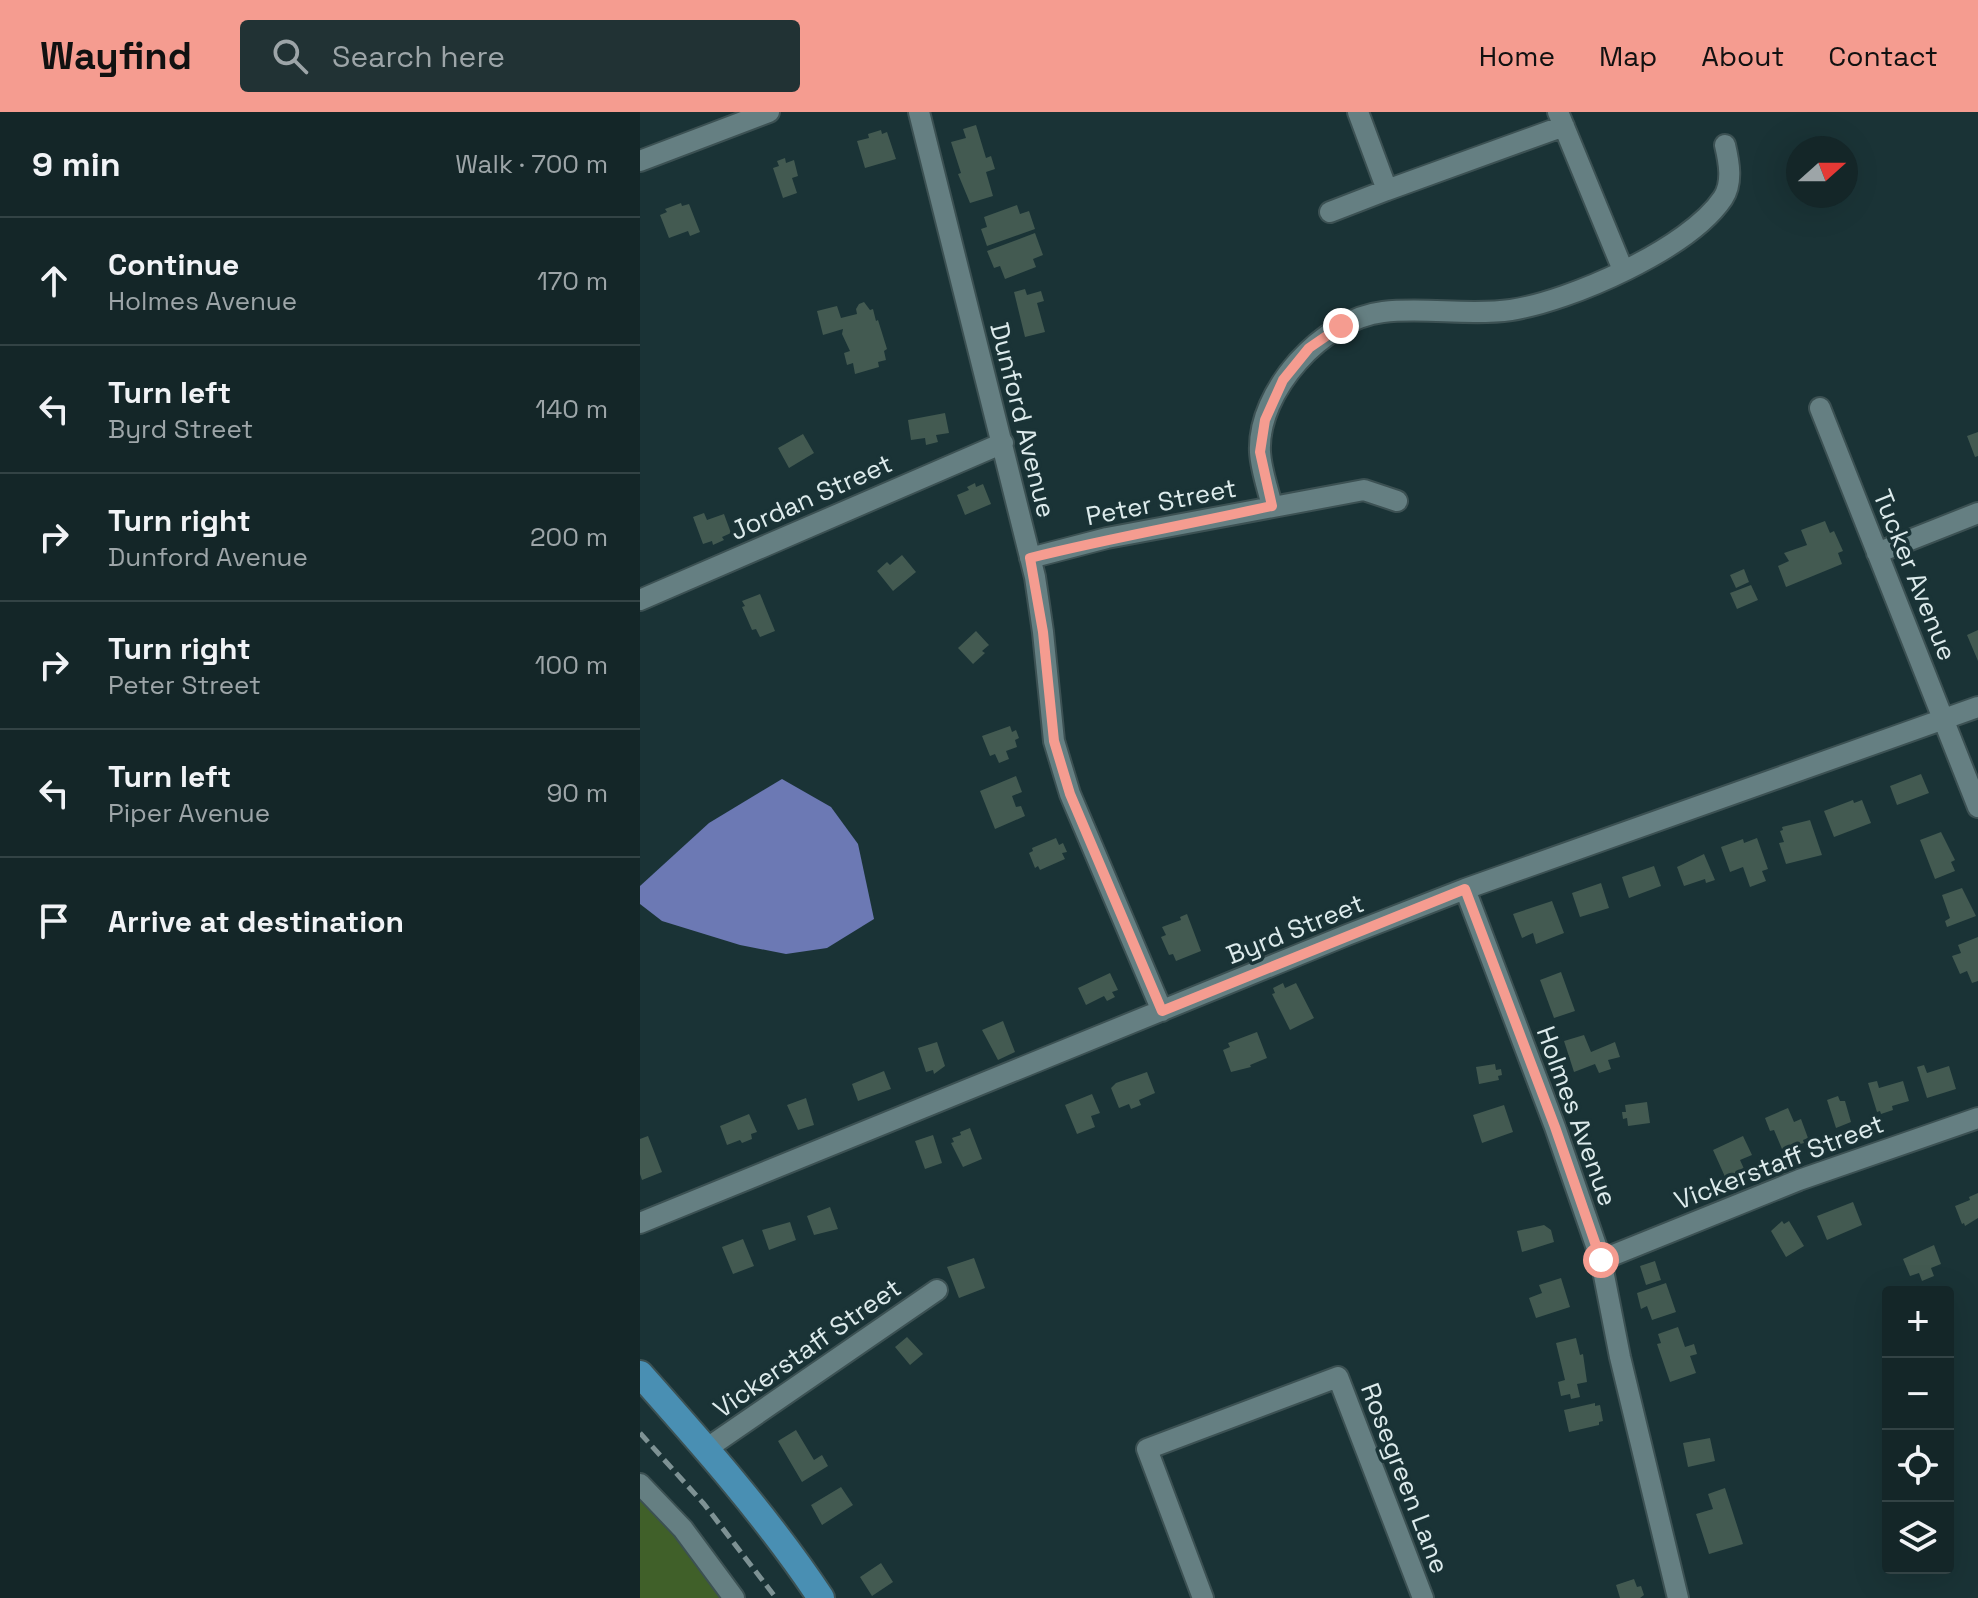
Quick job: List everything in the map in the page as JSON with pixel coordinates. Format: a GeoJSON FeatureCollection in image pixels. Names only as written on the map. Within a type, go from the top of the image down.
{"type":"FeatureCollection","features":[{"type":"Feature","properties":{"kind":"main road"},"geometry":{"type":"LineString","coordinates":[[640,1374],[792,1554],[821,1598]]}},
{"type":"Feature","properties":{"kind":"street"},"geometry":{"type":"LineString","coordinates":[[640,161],[769,112]]}},
{"type":"Feature","properties":{"kind":"street","name":"Dunford Avenue"},"geometry":{"type":"LineString","coordinates":[[919,112],[1030,558],[1043,632],[1054,741],[1070,794],[1162,1011]]}},
{"type":"Feature","properties":{"kind":"street"},"geometry":{"type":"LineString","coordinates":[[1358,112],[1387,190]]}},
{"type":"Feature","properties":{"kind":"street"},"geometry":{"type":"LineString","coordinates":[[1330,212],[1561,119],[1623,270]]}},
{"type":"Feature","properties":{"kind":"street"},"geometry":{"type":"LineString","coordinates":[[1272,506],[1260,452],[1265,420],[1283,380],[1309,348],[1341,326],[1378,312],[1408,309],[1508,311],[1547,303],[1639,264],[1694,229],[1724,196],[1731,166],[1725,145]]}},
{"type":"Feature","properties":{"kind":"street","name":"Tucker Avenue"},"geometry":{"type":"LineString","coordinates":[[1820,408],[1978,807]]}},
{"type":"Feature","properties":{"kind":"street","name":"Jordan Street"},"geometry":{"type":"LineString","coordinates":[[640,600],[1003,443]]}},
{"type":"Feature","properties":{"kind":"street","name":"Peter Street"},"geometry":{"type":"LineString","coordinates":[[1030,558],[1107,538],[1364,490],[1397,501]]}},
{"type":"Feature","properties":{"kind":"street"},"geometry":{"type":"LineString","coordinates":[[1877,553],[1978,513]]}},
{"type":"Feature","properties":{"kind":"street","name":"Byrd Street"},"geometry":{"type":"LineString","coordinates":[[640,1223],[1465,889],[1978,707]]}},
{"type":"Feature","properties":{"kind":"street","name":"Holmes Avenue"},"geometry":{"type":"LineString","coordinates":[[1465,889],[1555,1127],[1601,1260],[1620,1357],[1678,1598]]}},
{"type":"Feature","properties":{"kind":"street","name":"Vickerstaff Street"},"geometry":{"type":"LineString","coordinates":[[1601,1260],[1799,1180],[1978,1118]]}},
{"type":"Feature","properties":{"kind":"street","name":"Vickerstaff Street"},"geometry":{"type":"LineString","coordinates":[[706,1449],[937,1290]]}},
{"type":"Feature","properties":{"kind":"street","name":"Rosegreen Lane"},"geometry":{"type":"LineString","coordinates":[[1203,1598],[1147,1449],[1338,1377],[1423,1598]]}},
{"type":"Feature","properties":{"kind":"street"},"geometry":{"type":"LineString","coordinates":[[640,1484],[683,1529],[734,1598]]}},
{"type":"Feature","properties":{"kind":"green space"},"geometry":{"type":"Polygon","coordinates":[[[640,1499],[704,1569],[724,1598],[640,1598],[640,1499]]]}},
{"type":"Feature","properties":{"kind":"water"},"geometry":{"type":"Polygon","coordinates":[[[782,779],[831,807],[858,844],[874,919],[827,948],[786,954],[740,945],[662,921],[640,904],[640,886],[709,823],[782,779]]]}},
{"type":"Feature","properties":{"kind":"building"},"geometry":{"type":"Polygon","coordinates":[[[976,125],[986,158],[991,156],[995,169],[986,172],[993,196],[970,203],[958,174],[961,173],[951,142],[966,138],[963,129],[976,125]]]}},
{"type":"Feature","properties":{"kind":"building"},"geometry":{"type":"Polygon","coordinates":[[[881,130],[882,134],[887,132],[896,159],[865,168],[857,141],[881,130]]]}},
{"type":"Feature","properties":{"kind":"building"},"geometry":{"type":"Polygon","coordinates":[[[785,158],[786,163],[794,160],[798,176],[792,178],[797,193],[783,198],[773,168],[779,166],[777,161],[785,158]]]}},
{"type":"Feature","properties":{"kind":"building"},"geometry":{"type":"Polygon","coordinates":[[[681,203],[682,206],[689,204],[700,232],[690,236],[688,231],[669,238],[660,215],[667,212],[665,209],[681,203]]]}},
{"type":"Feature","properties":{"kind":"building"},"geometry":{"type":"Polygon","coordinates":[[[1017,205],[1020,214],[1029,211],[1035,229],[987,246],[981,229],[987,227],[984,217],[1017,205]]]}},
{"type":"Feature","properties":{"kind":"building"},"geometry":{"type":"Polygon","coordinates":[[[1035,233],[1043,255],[1033,259],[1036,267],[1005,279],[1000,266],[994,268],[987,251],[1035,233]]]}},
{"type":"Feature","properties":{"kind":"building"},"geometry":{"type":"Polygon","coordinates":[[[1025,289],[1027,295],[1041,291],[1044,301],[1037,303],[1045,332],[1025,337],[1014,292],[1025,289]]]}},
{"type":"Feature","properties":{"kind":"building"},"geometry":{"type":"Polygon","coordinates":[[[864,302],[870,310],[873,309],[878,320],[887,349],[884,351],[886,360],[878,362],[879,367],[855,374],[853,363],[847,365],[844,353],[850,351],[842,334],[843,329],[823,335],[817,311],[837,306],[841,318],[857,314],[856,309],[864,302]]]}},
{"type":"Feature","properties":{"kind":"building"},"geometry":{"type":"Polygon","coordinates":[[[945,413],[949,433],[936,435],[938,442],[926,445],[925,438],[911,440],[908,420],[945,413]]]}},
{"type":"Feature","properties":{"kind":"building"},"geometry":{"type":"Polygon","coordinates":[[[1978,432],[1978,456],[1975,457],[1967,436],[1978,432]]]}},
{"type":"Feature","properties":{"kind":"building"},"geometry":{"type":"Polygon","coordinates":[[[803,434],[814,453],[789,468],[778,448],[803,434]]]}},
{"type":"Feature","properties":{"kind":"building"},"geometry":{"type":"Polygon","coordinates":[[[975,483],[976,487],[983,484],[991,504],[965,515],[957,495],[969,490],[967,487],[975,483]]]}},
{"type":"Feature","properties":{"kind":"building"},"geometry":{"type":"Polygon","coordinates":[[[704,513],[707,520],[724,514],[731,533],[722,537],[724,540],[713,545],[712,541],[703,544],[693,517],[704,513]]]}},
{"type":"Feature","properties":{"kind":"building"},"geometry":{"type":"Polygon","coordinates":[[[1825,521],[1830,533],[1834,531],[1843,551],[1838,553],[1842,564],[1786,587],[1778,566],[1789,561],[1784,553],[1807,545],[1801,530],[1825,521]]]}},
{"type":"Feature","properties":{"kind":"building"},"geometry":{"type":"Polygon","coordinates":[[[902,555],[916,572],[893,591],[877,571],[902,555]]]}},
{"type":"Feature","properties":{"kind":"building"},"geometry":{"type":"Polygon","coordinates":[[[1744,569],[1749,582],[1736,588],[1730,575],[1744,569]]]}},
{"type":"Feature","properties":{"kind":"building"},"geometry":{"type":"Polygon","coordinates":[[[1751,585],[1758,600],[1737,609],[1730,593],[1751,585]]]}},
{"type":"Feature","properties":{"kind":"building"},"geometry":{"type":"Polygon","coordinates":[[[760,594],[775,631],[760,637],[756,629],[752,630],[742,601],[760,594]]]}},
{"type":"Feature","properties":{"kind":"building"},"geometry":{"type":"Polygon","coordinates":[[[1978,630],[1978,661],[1967,635],[1978,630]]]}},
{"type":"Feature","properties":{"kind":"building"},"geometry":{"type":"Polygon","coordinates":[[[976,631],[989,645],[973,664],[958,648],[976,631]]]}},
{"type":"Feature","properties":{"kind":"building"},"geometry":{"type":"Polygon","coordinates":[[[1010,726],[1019,738],[1015,740],[1017,747],[1006,751],[1009,759],[999,763],[995,754],[990,756],[982,736],[1010,726]]]}},
{"type":"Feature","properties":{"kind":"building"},"geometry":{"type":"Polygon","coordinates":[[[1921,774],[1929,793],[1897,805],[1890,786],[1921,774]]]}},
{"type":"Feature","properties":{"kind":"building"},"geometry":{"type":"Polygon","coordinates":[[[1016,776],[1022,792],[1012,796],[1016,807],[1021,806],[1025,816],[995,829],[980,791],[1016,776]]]}},
{"type":"Feature","properties":{"kind":"building"},"geometry":{"type":"Polygon","coordinates":[[[1853,800],[1854,803],[1862,800],[1871,823],[1834,837],[1824,811],[1853,800]]]}},
{"type":"Feature","properties":{"kind":"building"},"geometry":{"type":"Polygon","coordinates":[[[1810,820],[1822,855],[1786,864],[1779,843],[1784,842],[1780,831],[1782,827],[1810,820]]]}},
{"type":"Feature","properties":{"kind":"building"},"geometry":{"type":"Polygon","coordinates":[[[1941,832],[1955,860],[1951,862],[1955,871],[1935,879],[1920,840],[1941,832]]]}},
{"type":"Feature","properties":{"kind":"building"},"geometry":{"type":"Polygon","coordinates":[[[1056,838],[1059,845],[1063,843],[1067,852],[1062,853],[1065,859],[1040,870],[1038,866],[1035,868],[1029,853],[1033,851],[1032,848],[1056,838]]]}},
{"type":"Feature","properties":{"kind":"building"},"geometry":{"type":"Polygon","coordinates":[[[1757,838],[1768,869],[1762,871],[1766,881],[1750,887],[1743,867],[1730,872],[1721,847],[1743,839],[1744,843],[1757,838]]]}},
{"type":"Feature","properties":{"kind":"building"},"geometry":{"type":"Polygon","coordinates":[[[1704,854],[1715,880],[1706,883],[1705,879],[1684,886],[1677,867],[1704,854]]]}},
{"type":"Feature","properties":{"kind":"building"},"geometry":{"type":"Polygon","coordinates":[[[1654,866],[1661,886],[1629,898],[1622,877],[1654,866]]]}},
{"type":"Feature","properties":{"kind":"building"},"geometry":{"type":"Polygon","coordinates":[[[1601,883],[1609,908],[1580,917],[1572,893],[1601,883]]]}},
{"type":"Feature","properties":{"kind":"building"},"geometry":{"type":"Polygon","coordinates":[[[1962,888],[1976,916],[1947,927],[1945,921],[1950,918],[1942,895],[1962,888]]]}},
{"type":"Feature","properties":{"kind":"building"},"geometry":{"type":"Polygon","coordinates":[[[1552,901],[1564,933],[1536,944],[1533,933],[1522,938],[1513,914],[1552,901]]]}},
{"type":"Feature","properties":{"kind":"building"},"geometry":{"type":"Polygon","coordinates":[[[1187,914],[1201,951],[1176,961],[1173,954],[1169,955],[1161,937],[1166,935],[1162,927],[1181,920],[1180,917],[1187,914]]]}},
{"type":"Feature","properties":{"kind":"building"},"geometry":{"type":"Polygon","coordinates":[[[1978,937],[1978,981],[1972,983],[1967,971],[1960,974],[1952,956],[1961,953],[1958,945],[1978,937]]]}},
{"type":"Feature","properties":{"kind":"building"},"geometry":{"type":"Polygon","coordinates":[[[1561,972],[1575,1011],[1554,1018],[1540,980],[1561,972]]]}},
{"type":"Feature","properties":{"kind":"building"},"geometry":{"type":"Polygon","coordinates":[[[1110,973],[1118,990],[1112,992],[1115,997],[1107,1001],[1104,996],[1086,1005],[1078,988],[1110,973]]]}},
{"type":"Feature","properties":{"kind":"building"},"geometry":{"type":"Polygon","coordinates":[[[1283,983],[1285,988],[1296,983],[1314,1018],[1290,1030],[1272,994],[1275,993],[1273,988],[1283,983]]]}},
{"type":"Feature","properties":{"kind":"building"},"geometry":{"type":"Polygon","coordinates":[[[1003,1021],[1015,1052],[998,1060],[982,1030],[1003,1021]]]}},
{"type":"Feature","properties":{"kind":"building"},"geometry":{"type":"Polygon","coordinates":[[[1257,1032],[1267,1058],[1251,1067],[1231,1072],[1223,1050],[1230,1047],[1228,1043],[1257,1032]]]}},
{"type":"Feature","properties":{"kind":"building"},"geometry":{"type":"Polygon","coordinates":[[[1584,1035],[1591,1052],[1615,1042],[1620,1057],[1608,1060],[1611,1069],[1599,1073],[1595,1064],[1574,1072],[1564,1041],[1584,1035]]]}},
{"type":"Feature","properties":{"kind":"building"},"geometry":{"type":"Polygon","coordinates":[[[937,1042],[945,1066],[934,1074],[933,1070],[926,1072],[918,1048],[937,1042]]]}},
{"type":"Feature","properties":{"kind":"building"},"geometry":{"type":"Polygon","coordinates":[[[1495,1064],[1496,1070],[1501,1069],[1499,1080],[1479,1084],[1476,1067],[1495,1064]]]}},
{"type":"Feature","properties":{"kind":"building"},"geometry":{"type":"Polygon","coordinates":[[[1924,1065],[1927,1073],[1949,1066],[1956,1089],[1927,1098],[1917,1067],[1924,1065]]]}},
{"type":"Feature","properties":{"kind":"building"},"geometry":{"type":"Polygon","coordinates":[[[884,1071],[891,1089],[858,1101],[852,1084],[884,1071]]]}},
{"type":"Feature","properties":{"kind":"building"},"geometry":{"type":"Polygon","coordinates":[[[1147,1072],[1155,1093],[1139,1100],[1141,1105],[1131,1109],[1129,1104],[1119,1108],[1111,1088],[1116,1083],[1147,1072]]]}},
{"type":"Feature","properties":{"kind":"building"},"geometry":{"type":"Polygon","coordinates":[[[1877,1081],[1879,1088],[1903,1081],[1909,1101],[1892,1106],[1893,1110],[1881,1114],[1877,1112],[1868,1083],[1877,1081]]]}},
{"type":"Feature","properties":{"kind":"building"},"geometry":{"type":"Polygon","coordinates":[[[1092,1094],[1100,1113],[1091,1116],[1095,1127],[1077,1134],[1065,1105],[1092,1094]]]}},
{"type":"Feature","properties":{"kind":"building"},"geometry":{"type":"Polygon","coordinates":[[[1838,1096],[1840,1101],[1845,1101],[1851,1122],[1836,1128],[1827,1100],[1838,1096]]]}},
{"type":"Feature","properties":{"kind":"building"},"geometry":{"type":"Polygon","coordinates":[[[806,1098],[814,1125],[798,1130],[787,1105],[806,1098]]]}},
{"type":"Feature","properties":{"kind":"building"},"geometry":{"type":"Polygon","coordinates":[[[1647,1102],[1650,1123],[1628,1126],[1622,1112],[1626,1112],[1625,1105],[1647,1102]]]}},
{"type":"Feature","properties":{"kind":"building"},"geometry":{"type":"Polygon","coordinates":[[[1504,1105],[1513,1132],[1482,1143],[1473,1115],[1504,1105]]]}},
{"type":"Feature","properties":{"kind":"building"},"geometry":{"type":"Polygon","coordinates":[[[1788,1108],[1794,1122],[1801,1119],[1808,1138],[1803,1140],[1804,1143],[1782,1149],[1765,1118],[1788,1108]]]}},
{"type":"Feature","properties":{"kind":"building"},"geometry":{"type":"Polygon","coordinates":[[[749,1114],[757,1132],[751,1134],[752,1139],[727,1145],[720,1126],[749,1114]]]}},
{"type":"Feature","properties":{"kind":"building"},"geometry":{"type":"Polygon","coordinates":[[[970,1128],[982,1159],[963,1167],[951,1143],[954,1142],[952,1138],[970,1128]]]}},
{"type":"Feature","properties":{"kind":"building"},"geometry":{"type":"Polygon","coordinates":[[[933,1135],[942,1163],[925,1169],[915,1141],[933,1135]]]}},
{"type":"Feature","properties":{"kind":"building"},"geometry":{"type":"Polygon","coordinates":[[[648,1136],[662,1172],[642,1180],[640,1139],[648,1136]]]}},
{"type":"Feature","properties":{"kind":"building"},"geometry":{"type":"Polygon","coordinates":[[[1743,1136],[1752,1155],[1740,1160],[1745,1171],[1726,1179],[1713,1150],[1743,1136]]]}},
{"type":"Feature","properties":{"kind":"building"},"geometry":{"type":"Polygon","coordinates":[[[1978,1193],[1978,1218],[1965,1226],[1955,1206],[1978,1193]]]}},
{"type":"Feature","properties":{"kind":"building"},"geometry":{"type":"Polygon","coordinates":[[[1853,1202],[1862,1225],[1827,1240],[1817,1216],[1853,1202]]]}},
{"type":"Feature","properties":{"kind":"building"},"geometry":{"type":"Polygon","coordinates":[[[830,1207],[838,1229],[814,1235],[807,1216],[830,1207]]]}},
{"type":"Feature","properties":{"kind":"building"},"geometry":{"type":"Polygon","coordinates":[[[1782,1221],[1784,1224],[1789,1221],[1804,1246],[1786,1257],[1771,1231],[1782,1221]]]}},
{"type":"Feature","properties":{"kind":"building"},"geometry":{"type":"Polygon","coordinates":[[[790,1222],[796,1240],[769,1250],[762,1230],[790,1222]]]}},
{"type":"Feature","properties":{"kind":"building"},"geometry":{"type":"Polygon","coordinates":[[[1544,1225],[1551,1230],[1554,1242],[1522,1252],[1517,1231],[1544,1225]]]}},
{"type":"Feature","properties":{"kind":"building"},"geometry":{"type":"Polygon","coordinates":[[[743,1239],[754,1266],[733,1274],[722,1247],[743,1239]]]}},
{"type":"Feature","properties":{"kind":"building"},"geometry":{"type":"Polygon","coordinates":[[[1934,1245],[1941,1264],[1931,1268],[1934,1276],[1922,1281],[1919,1273],[1910,1276],[1903,1259],[1934,1245]]]}},
{"type":"Feature","properties":{"kind":"building"},"geometry":{"type":"Polygon","coordinates":[[[974,1258],[985,1288],[959,1298],[947,1267],[974,1258]]]}},
{"type":"Feature","properties":{"kind":"building"},"geometry":{"type":"Polygon","coordinates":[[[1655,1261],[1661,1280],[1646,1285],[1640,1266],[1655,1261]]]}},
{"type":"Feature","properties":{"kind":"building"},"geometry":{"type":"Polygon","coordinates":[[[1561,1278],[1570,1307],[1536,1318],[1529,1298],[1542,1293],[1539,1285],[1561,1278]]]}},
{"type":"Feature","properties":{"kind":"building"},"geometry":{"type":"Polygon","coordinates":[[[1666,1283],[1676,1312],[1652,1320],[1647,1306],[1641,1309],[1637,1293],[1666,1283]]]}},
{"type":"Feature","properties":{"kind":"building"},"geometry":{"type":"Polygon","coordinates":[[[1678,1327],[1685,1347],[1694,1344],[1697,1354],[1690,1356],[1696,1373],[1670,1382],[1657,1344],[1661,1343],[1658,1334],[1678,1327]]]}},
{"type":"Feature","properties":{"kind":"building"},"geometry":{"type":"Polygon","coordinates":[[[907,1337],[923,1354],[910,1365],[895,1347],[907,1337]]]}},
{"type":"Feature","properties":{"kind":"building"},"geometry":{"type":"Polygon","coordinates":[[[1576,1338],[1580,1355],[1583,1354],[1587,1382],[1577,1384],[1580,1397],[1571,1399],[1570,1394],[1561,1396],[1558,1382],[1565,1380],[1556,1343],[1576,1338]]]}},
{"type":"Feature","properties":{"kind":"building"},"geometry":{"type":"Polygon","coordinates":[[[1595,1403],[1595,1406],[1600,1405],[1603,1421],[1599,1425],[1569,1432],[1564,1410],[1595,1403]]]}},
{"type":"Feature","properties":{"kind":"building"},"geometry":{"type":"Polygon","coordinates":[[[796,1430],[814,1460],[822,1455],[828,1466],[802,1482],[778,1441],[796,1430]]]}},
{"type":"Feature","properties":{"kind":"building"},"geometry":{"type":"Polygon","coordinates":[[[1710,1438],[1715,1461],[1688,1467],[1683,1443],[1710,1438]]]}},
{"type":"Feature","properties":{"kind":"building"},"geometry":{"type":"Polygon","coordinates":[[[841,1487],[853,1505],[822,1525],[811,1505],[841,1487]]]}},
{"type":"Feature","properties":{"kind":"building"},"geometry":{"type":"Polygon","coordinates":[[[1725,1488],[1743,1544],[1709,1554],[1696,1514],[1713,1509],[1708,1494],[1725,1488]]]}},
{"type":"Feature","properties":{"kind":"building"},"geometry":{"type":"Polygon","coordinates":[[[881,1563],[893,1582],[872,1596],[860,1577],[881,1563]]]}},
{"type":"Feature","properties":{"kind":"building"},"geometry":{"type":"Polygon","coordinates":[[[1634,1579],[1644,1595],[1640,1598],[1620,1598],[1616,1585],[1634,1579]]]}},
{"type":"Feature","properties":{"kind":"railway"},"geometry":{"type":"LineString","coordinates":[[640,1433],[704,1504],[776,1598]]}},
{"type":"Feature","properties":{"kind":"route"},"geometry":{"type":"LineString","coordinates":[[1341,326],[1309,348],[1283,380],[1265,420],[1260,452],[1272,506],[1188,525],[1107,538],[1030,558],[1043,632],[1054,741],[1070,794],[1162,1011],[1465,889],[1555,1127],[1601,1260]]}}]}
